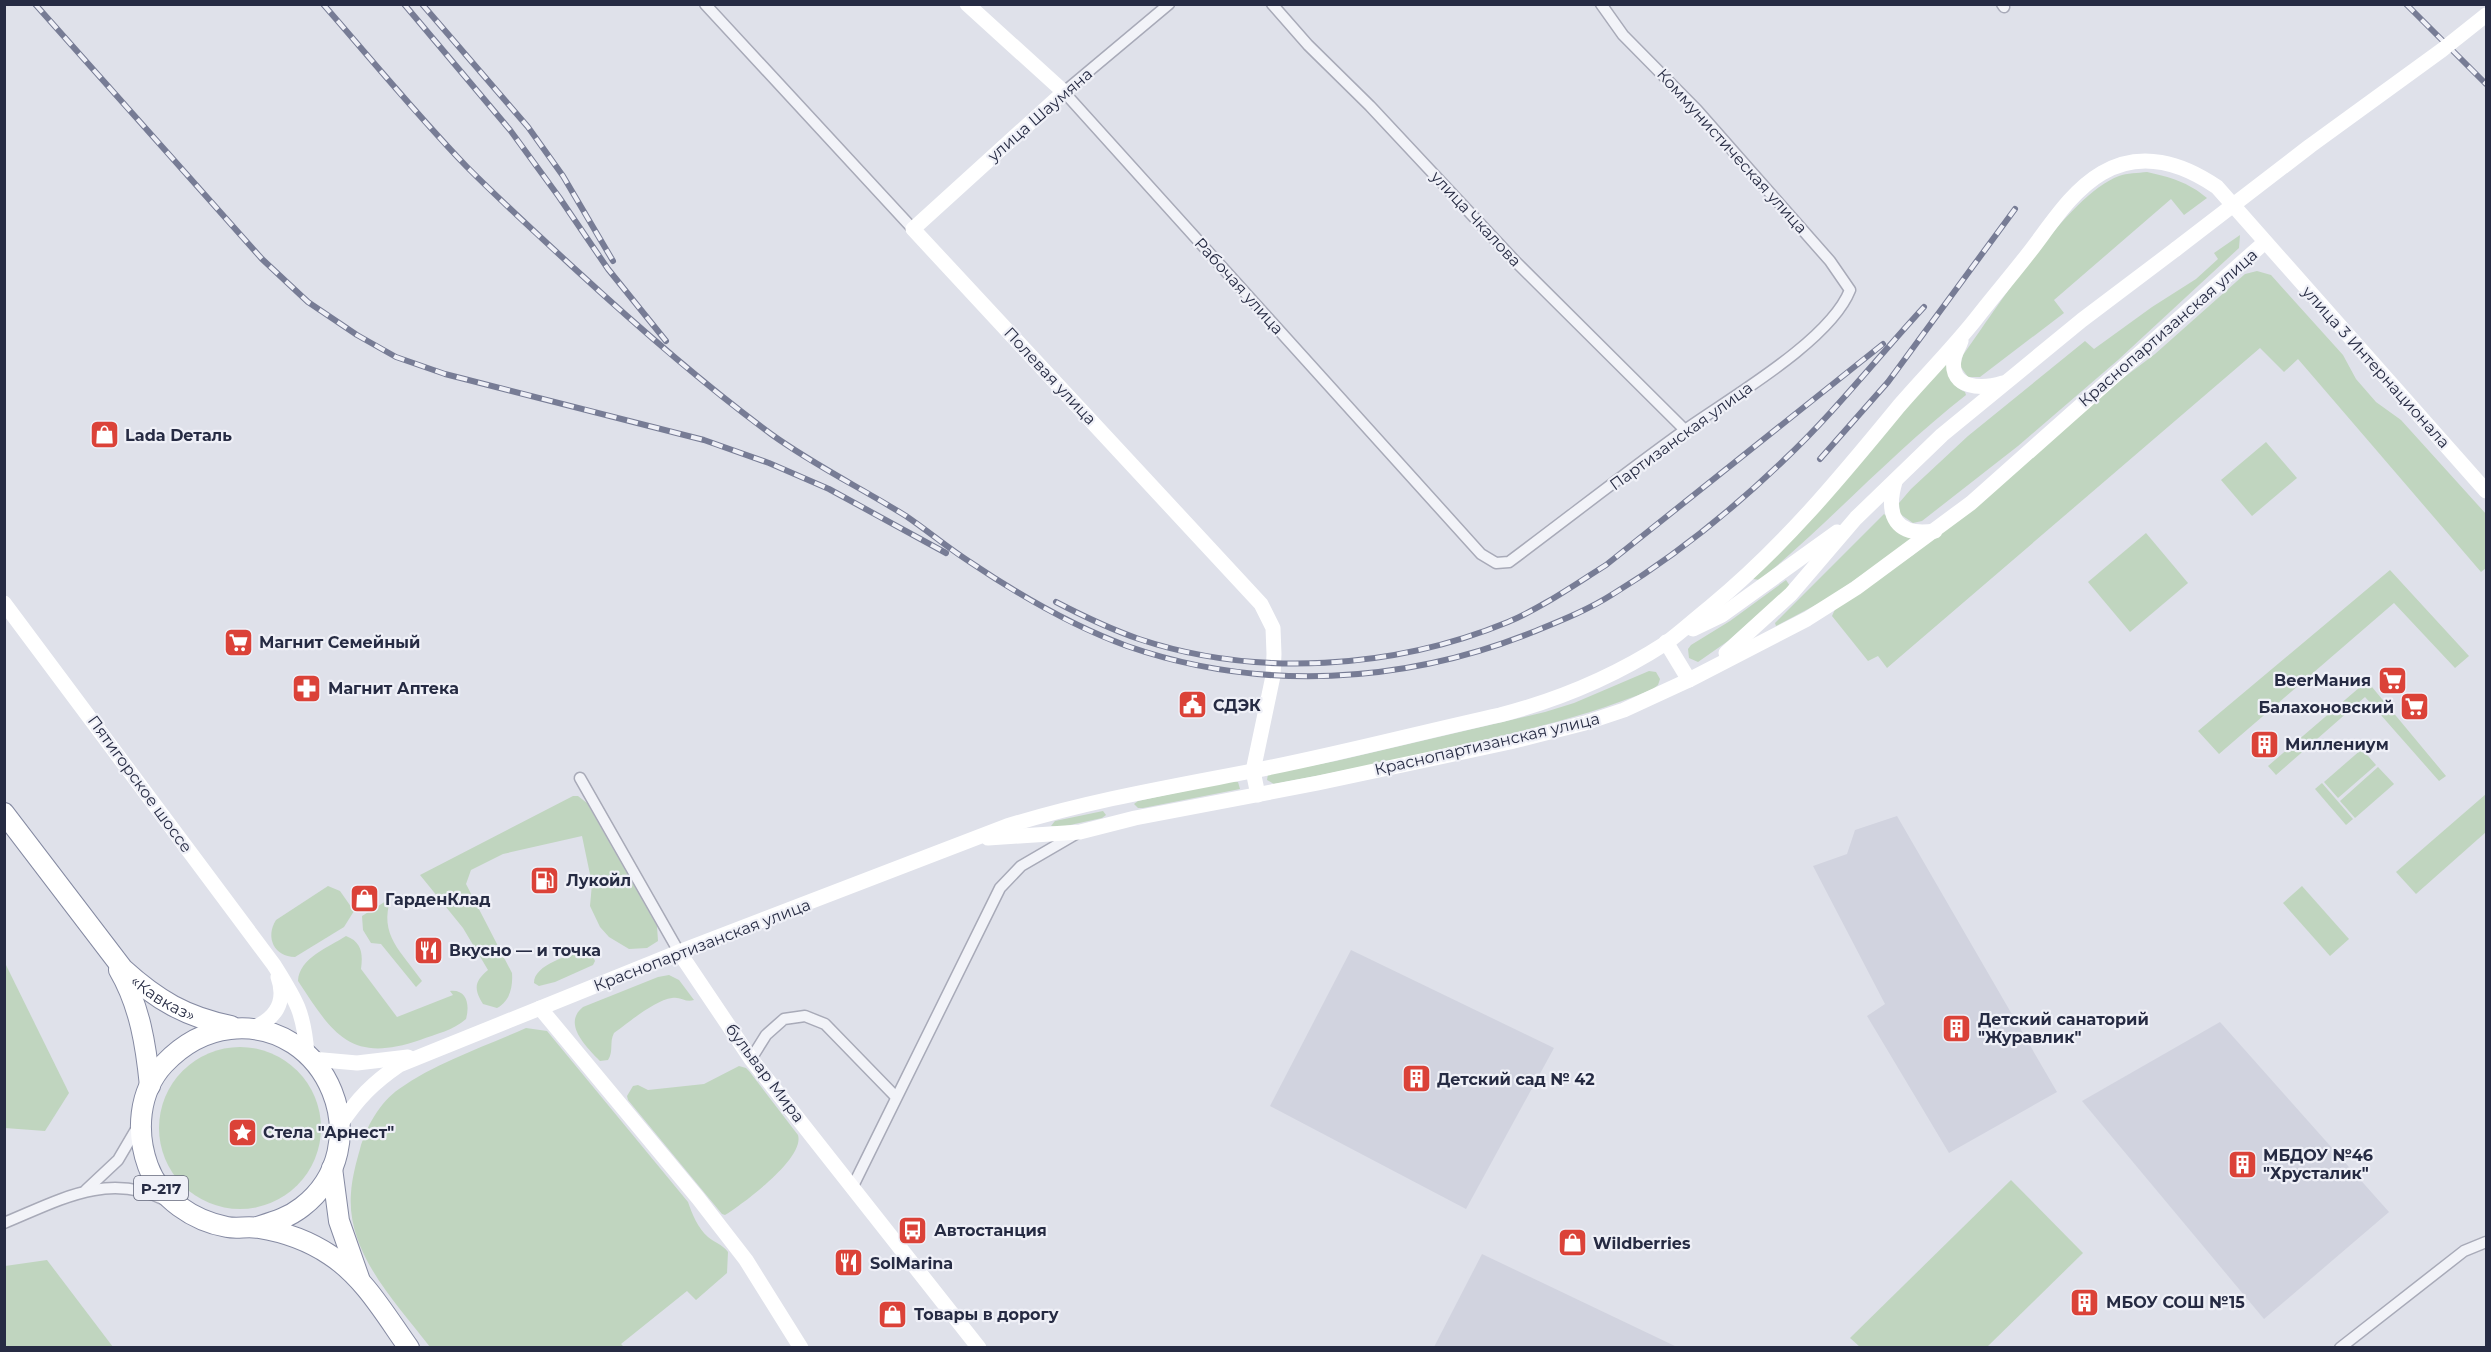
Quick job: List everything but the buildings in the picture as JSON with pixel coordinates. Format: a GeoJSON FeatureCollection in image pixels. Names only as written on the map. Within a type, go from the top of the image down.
{"type":"FeatureCollection","features":[{"type":"Feature","properties":{"kind":"highway","name":"«Кавказ»"},"geometry":{"type":"LineString","coordinates":[[4,813],[123,969],[156,997],[175,1008],[207,1021],[245,1028],[271,1033],[290,1042],[310,1057],[327,1079],[337,1101],[340,1125],[339,1147],[332,1168],[320,1189],[302,1207],[281,1220],[256,1227],[229,1228],[202,1221],[178,1206],[161,1190],[149,1169],[142,1146],[141,1122],[143,1103],[150,1086],[161,1067],[177,1050],[207,1035],[245,1028]]}},
{"type":"Feature","properties":{"kind":"highway","name":"«Кавказ»"},"geometry":{"type":"LineString","coordinates":[[102,943],[121,974],[137,1010],[146,1047],[150,1086]]}},
{"type":"Feature","properties":{"kind":"highway","name":"«Кавказ»"},"geometry":{"type":"LineString","coordinates":[[332,1168],[339,1221],[346,1246],[362,1284]]}},
{"type":"Feature","properties":{"kind":"highway","name":"«Кавказ»"},"geometry":{"type":"LineString","coordinates":[[256,1227],[308,1243],[331,1256],[362,1284],[409,1347]]}},
{"type":"Feature","properties":{"kind":"main road","name":"Рабочая улица"},"geometry":{"type":"LineString","coordinates":[[967,4],[1064,92]]}},
{"type":"Feature","properties":{"kind":"main road"},"geometry":{"type":"LineString","coordinates":[[1703,672],[1791,594],[1856,518],[1942,435],[2082,320],[2487,15]]}},
{"type":"Feature","properties":{"kind":"main road","name":"улица Шаумяна"},"geometry":{"type":"LineString","coordinates":[[913,229],[1064,92]]}},
{"type":"Feature","properties":{"kind":"main road","name":"Краснопартизанская улица"},"geometry":{"type":"LineString","coordinates":[[340,1125],[356,1101],[376,1081],[399,1065],[679,952],[979,838],[1045,814],[1158,788],[1253,771],[1538,705],[1611,673],[1666,642],[1752,572],[1790,535],[1965,333],[2070,201],[2098,175],[2118,164],[2157,161],[2178,165],[2197,174],[2217,187],[2265,242],[1971,503],[1935,531],[1856,588],[1806,619],[1689,680],[1624,710],[1556,731],[1258,795],[1143,816],[1080,832],[979,838]]}},
{"type":"Feature","properties":{"kind":"main road","name":"Полевая улица"},"geometry":{"type":"LineString","coordinates":[[913,229],[1262,604],[1273,628],[1274,662],[1266,716],[1253,771],[1258,795]]}},
{"type":"Feature","properties":{"kind":"main road","name":"улица 3 Интернационала"},"geometry":{"type":"LineString","coordinates":[[2265,242],[2487,491]]}},
{"type":"Feature","properties":{"kind":"main road"},"geometry":{"type":"LineString","coordinates":[[1965,333],[1954,360],[1956,374],[1969,386],[1987,388],[2006,382]]}},
{"type":"Feature","properties":{"kind":"main road"},"geometry":{"type":"LineString","coordinates":[[1895,481],[1890,508],[1894,519],[1907,529],[1920,534],[1935,531]]}},
{"type":"Feature","properties":{"kind":"main road"},"geometry":{"type":"LineString","coordinates":[[1689,680],[1666,642],[1722,615],[1856,518]]}},
{"type":"Feature","properties":{"kind":"main road","name":"Пятигорское шоссе"},"geometry":{"type":"LineString","coordinates":[[4,603],[274,966],[300,1008],[310,1057]]}},
{"type":"Feature","properties":{"kind":"main road","name":"бульвар Мира"},"geometry":{"type":"LineString","coordinates":[[679,952],[751,1059],[979,1347]]}},
{"type":"Feature","properties":{"kind":"main road","name":"Пятигорское шоссе"},"geometry":{"type":"LineString","coordinates":[[245,1028],[270,1019],[281,1003],[282,990],[274,966]]}},
{"type":"Feature","properties":{"kind":"main road"},"geometry":{"type":"LineString","coordinates":[[540,1008],[698,1198],[746,1260],[801,1347]]}},
{"type":"Feature","properties":{"kind":"main road","name":"Краснопартизанская улица"},"geometry":{"type":"LineString","coordinates":[[310,1057],[357,1063],[426,1054]]}},
{"type":"Feature","properties":{"kind":"street","name":"Полевая улица"},"geometry":{"type":"LineString","coordinates":[[705,4],[913,229]]}},
{"type":"Feature","properties":{"kind":"street","name":"улица Шаумяна"},"geometry":{"type":"LineString","coordinates":[[1064,92],[1170,4]]}},
{"type":"Feature","properties":{"kind":"street","name":"улица Чкалова"},"geometry":{"type":"LineString","coordinates":[[1272,4],[1308,45],[1370,106],[1515,261],[1685,430]]}},
{"type":"Feature","properties":{"kind":"street","name":"Коммунистическая улица"},"geometry":{"type":"LineString","coordinates":[[1601,4],[1623,35],[1697,110],[1830,261],[1850,290],[1845,303]]}},
{"type":"Feature","properties":{"kind":"street","name":"Рабочая улица"},"geometry":{"type":"LineString","coordinates":[[1064,92],[1481,554],[1496,563],[1509,562]]}},
{"type":"Feature","properties":{"kind":"street","name":"Партизанская улица"},"geometry":{"type":"LineString","coordinates":[[1509,562],[1685,430],[1773,370],[1820,329],[1845,303]]}},
{"type":"Feature","properties":{"kind":"street","name":"бульвар Мира"},"geometry":{"type":"LineString","coordinates":[[580,778],[679,952]]}},
{"type":"Feature","properties":{"kind":"street"},"geometry":{"type":"LineString","coordinates":[[853,1186],[1000,888],[1021,866],[1080,832]]}},
{"type":"Feature","properties":{"kind":"street"},"geometry":{"type":"LineString","coordinates":[[751,1059],[766,1035],[784,1019],[805,1016],[825,1024],[896,1097]]}},
{"type":"Feature","properties":{"kind":"street"},"geometry":{"type":"LineString","coordinates":[[86,1190],[118,1160],[141,1122]]}},
{"type":"Feature","properties":{"kind":"street"},"geometry":{"type":"LineString","coordinates":[[4,1223],[86,1190],[110,1187],[134,1189],[155,1195],[178,1206]]}},
{"type":"Feature","properties":{"kind":"street"},"geometry":{"type":"LineString","coordinates":[[2340,1347],[2464,1251],[2487,1242]]}},
{"type":"Feature","properties":{"kind":"shaded area"},"geometry":{"type":"Polygon","coordinates":[[[1897,816],[2057,1092],[1949,1153],[1867,1016],[1885,1004],[1813,866],[1847,854],[1855,830],[1897,816]]]}},
{"type":"Feature","properties":{"kind":"shaded area"},"geometry":{"type":"Polygon","coordinates":[[[1351,950],[1554,1048],[1466,1209],[1270,1106],[1351,950]]]}},
{"type":"Feature","properties":{"kind":"shaded area"},"geometry":{"type":"Polygon","coordinates":[[[2220,1022],[2389,1212],[2264,1319],[2082,1101],[2220,1022]]]}},
{"type":"Feature","properties":{"kind":"shaded area"},"geometry":{"type":"Polygon","coordinates":[[[1482,1254],[1677,1347],[1434,1347],[1482,1254]]]}},
{"type":"Feature","properties":{"kind":"green space"},"geometry":{"type":"Polygon","coordinates":[[[2147,172],[2178,181],[2207,198],[2184,215],[2171,199],[2054,300],[2064,313],[1980,377],[1968,377],[1960,366],[1963,355],[2056,229],[2099,187],[2119,176],[2147,172]]]}},
{"type":"Feature","properties":{"kind":"green space"},"geometry":{"type":"Polygon","coordinates":[[[2240,235],[2239,248],[2118,360],[2018,446],[1922,521],[1913,523],[1900,514],[1899,503],[1911,489],[1968,436],[2085,341],[2094,349],[2152,307],[2196,279],[2218,259],[2214,253],[2240,235]]]}},
{"type":"Feature","properties":{"kind":"green space"},"geometry":{"type":"Polygon","coordinates":[[[2257,271],[2271,275],[2343,355],[2356,379],[2376,402],[2401,420],[2486,514],[2486,568],[2481,572],[2298,359],[2284,372],[2260,348],[1887,668],[1878,656],[1868,661],[1832,616],[1836,607],[1913,555],[1973,506],[2090,403],[2155,354],[2245,274],[2257,271]]]}},
{"type":"Feature","properties":{"kind":"green space"},"geometry":{"type":"Polygon","coordinates":[[[1942,363],[1948,365],[1952,381],[1966,395],[1913,440],[1760,580],[1753,579],[1753,576],[1942,363]]]}},
{"type":"Feature","properties":{"kind":"green space"},"geometry":{"type":"Polygon","coordinates":[[[2266,442],[2297,478],[2252,516],[2221,480],[2266,442]]]}},
{"type":"Feature","properties":{"kind":"green space"},"geometry":{"type":"Polygon","coordinates":[[[1884,514],[1914,540],[1825,600],[1776,626],[1775,623],[1884,514]]]}},
{"type":"Feature","properties":{"kind":"green space"},"geometry":{"type":"Polygon","coordinates":[[[2146,533],[2188,583],[2130,632],[2088,582],[2146,533]]]}},
{"type":"Feature","properties":{"kind":"green space"},"geometry":{"type":"Polygon","coordinates":[[[2390,570],[2469,656],[2455,668],[2394,603],[2219,754],[2198,731],[2390,570]]]}},
{"type":"Feature","properties":{"kind":"green space"},"geometry":{"type":"Polygon","coordinates":[[[1786,580],[1790,586],[1728,641],[1698,662],[1689,658],[1688,649],[1691,645],[1730,621],[1786,580]]]}},
{"type":"Feature","properties":{"kind":"green space"},"geometry":{"type":"Polygon","coordinates":[[[1649,671],[1656,672],[1660,679],[1658,685],[1653,689],[1574,717],[1465,745],[1383,762],[1274,784],[1267,780],[1268,774],[1336,761],[1545,712],[1574,703],[1649,671]]]}},
{"type":"Feature","properties":{"kind":"green space"},"geometry":{"type":"Polygon","coordinates":[[[2367,681],[2446,776],[2439,781],[2365,697],[2276,775],[2268,766],[2367,681]]]}},
{"type":"Feature","properties":{"kind":"green space"},"geometry":{"type":"Polygon","coordinates":[[[2362,749],[2376,765],[2338,798],[2324,782],[2362,749]]]}},
{"type":"Feature","properties":{"kind":"green space"},"geometry":{"type":"Polygon","coordinates":[[[2378,767],[2394,784],[2355,818],[2340,801],[2378,767]]]}},
{"type":"Feature","properties":{"kind":"green space"},"geometry":{"type":"Polygon","coordinates":[[[1231,781],[1238,782],[1240,789],[1143,808],[1138,808],[1134,804],[1138,801],[1231,781]]]}},
{"type":"Feature","properties":{"kind":"green space"},"geometry":{"type":"Polygon","coordinates":[[[2322,783],[2353,819],[2346,825],[2315,789],[2322,783]]]}},
{"type":"Feature","properties":{"kind":"green space"},"geometry":{"type":"Polygon","coordinates":[[[2486,794],[2486,832],[2416,894],[2396,872],[2486,794]]]}},
{"type":"Feature","properties":{"kind":"green space"},"geometry":{"type":"Polygon","coordinates":[[[573,796],[578,796],[587,803],[657,926],[658,941],[647,948],[629,949],[609,937],[600,927],[590,906],[592,884],[582,836],[503,854],[471,870],[466,884],[512,973],[511,988],[505,1002],[497,1008],[483,1004],[477,985],[488,970],[463,928],[420,875],[573,796]]]}},
{"type":"Feature","properties":{"kind":"green space"},"geometry":{"type":"Polygon","coordinates":[[[1103,811],[1106,815],[1102,818],[1061,827],[1051,826],[1055,821],[1103,811]]]}},
{"type":"Feature","properties":{"kind":"green space"},"geometry":{"type":"Polygon","coordinates":[[[328,886],[340,891],[354,911],[344,927],[295,957],[282,954],[277,950],[272,939],[271,933],[276,920],[328,886]]]}},
{"type":"Feature","properties":{"kind":"green space"},"geometry":{"type":"Polygon","coordinates":[[[2302,886],[2349,939],[2330,956],[2283,903],[2302,886]]]}},
{"type":"Feature","properties":{"kind":"green space"},"geometry":{"type":"Polygon","coordinates":[[[391,898],[388,911],[390,933],[400,952],[422,981],[416,987],[381,944],[371,943],[363,930],[362,916],[391,898]]]}},
{"type":"Feature","properties":{"kind":"green space"},"geometry":{"type":"Polygon","coordinates":[[[346,936],[358,945],[362,958],[361,969],[397,1017],[453,995],[450,991],[456,991],[464,995],[466,999],[468,1008],[466,1019],[445,1031],[396,1047],[360,1046],[346,1039],[322,1016],[298,981],[300,973],[309,960],[346,936]]]}},
{"type":"Feature","properties":{"kind":"green space"},"geometry":{"type":"Polygon","coordinates":[[[585,949],[590,950],[595,961],[593,965],[555,982],[539,986],[534,983],[536,976],[546,966],[585,949]]]}},
{"type":"Feature","properties":{"kind":"green space"},"geometry":{"type":"Polygon","coordinates":[[[5,963],[69,1093],[45,1131],[5,1128],[5,963]]]}},
{"type":"Feature","properties":{"kind":"green space"},"geometry":{"type":"Polygon","coordinates":[[[669,975],[679,980],[694,1000],[672,998],[642,1013],[614,1033],[610,1057],[608,1060],[600,1061],[578,1033],[575,1026],[577,1013],[583,1007],[658,977],[669,975]]]}},
{"type":"Feature","properties":{"kind":"green space"},"geometry":{"type":"Polygon","coordinates":[[[526,1028],[547,1031],[688,1202],[704,1233],[728,1252],[727,1273],[696,1300],[687,1291],[621,1344],[624,1347],[430,1347],[376,1276],[357,1236],[352,1215],[353,1176],[363,1141],[380,1108],[392,1094],[414,1079],[526,1028]]]}},
{"type":"Feature","properties":{"kind":"green space"},"geometry":{"type":"Polygon","coordinates":[[[240,1047],[271,1053],[297,1071],[315,1097],[321,1128],[315,1159],[297,1185],[271,1203],[240,1209],[209,1203],[183,1185],[165,1159],[159,1128],[165,1097],[183,1071],[209,1053],[240,1047]]]}},
{"type":"Feature","properties":{"kind":"green space"},"geometry":{"type":"Polygon","coordinates":[[[739,1066],[749,1071],[798,1135],[798,1145],[792,1156],[771,1179],[725,1215],[627,1096],[633,1086],[638,1085],[648,1090],[704,1084],[739,1066]]]}},
{"type":"Feature","properties":{"kind":"green space"},"geometry":{"type":"Polygon","coordinates":[[[2011,1180],[2083,1253],[1987,1347],[1860,1347],[1850,1338],[2011,1180]]]}},
{"type":"Feature","properties":{"kind":"green space"},"geometry":{"type":"Polygon","coordinates":[[[47,1260],[113,1347],[5,1347],[5,1266],[47,1260]]]}},
{"type":"Feature","properties":{"kind":"railway"},"geometry":{"type":"LineString","coordinates":[[35,4],[262,259],[308,302],[357,335],[396,357],[445,374],[704,440],[769,463],[829,489],[946,553]]}},
{"type":"Feature","properties":{"kind":"railway"},"geometry":{"type":"LineString","coordinates":[[323,4],[430,127],[493,193],[695,375],[771,434],[906,516],[962,557],[1046,609],[1127,646],[1177,661],[1228,671],[1331,676],[1434,663],[1533,632],[1594,605],[1636,580],[1680,549],[1764,479],[1820,423],[1924,307]]}},
{"type":"Feature","properties":{"kind":"railway"},"geometry":{"type":"LineString","coordinates":[[404,4],[510,130],[608,269],[666,341]]}},
{"type":"Feature","properties":{"kind":"railway"},"geometry":{"type":"LineString","coordinates":[[422,4],[528,127],[563,176],[613,261]]}},
{"type":"Feature","properties":{"kind":"railway"},"geometry":{"type":"LineString","coordinates":[[2406,4],[2486,84]]}},
{"type":"Feature","properties":{"kind":"railway"},"geometry":{"type":"LineString","coordinates":[[1820,459],[1888,382],[2015,209]]}},
{"type":"Feature","properties":{"kind":"railway"},"geometry":{"type":"LineString","coordinates":[[1056,602],[1139,639],[1184,651],[1230,659],[1277,663],[1325,663],[1419,650],[1464,638],[1534,610],[1606,565],[1883,344]]}},
{"type":"Feature","properties":{"kind":"place","name":"Lada Dеталь"},"geometry":{"type":"Point","coordinates":[104,435]}},
{"type":"Feature","properties":{"kind":"place","name":"Магнит Семейный"},"geometry":{"type":"Point","coordinates":[238,642]}},
{"type":"Feature","properties":{"kind":"place","name":"BeerМания"},"geometry":{"type":"Point","coordinates":[2392,680]}},
{"type":"Feature","properties":{"kind":"place","name":"Магнит Аптека"},"geometry":{"type":"Point","coordinates":[307,688]}},
{"type":"Feature","properties":{"kind":"place","name":"СДЭК"},"geometry":{"type":"Point","coordinates":[1192,705]}},
{"type":"Feature","properties":{"kind":"place","name":"Балахоновский"},"geometry":{"type":"Point","coordinates":[2415,707]}},
{"type":"Feature","properties":{"kind":"place","name":"Миллениум"},"geometry":{"type":"Point","coordinates":[2264,744]}},
{"type":"Feature","properties":{"kind":"place","name":"Лукойл"},"geometry":{"type":"Point","coordinates":[545,880]}},
{"type":"Feature","properties":{"kind":"place","name":"ГарденКлад"},"geometry":{"type":"Point","coordinates":[364,899]}},
{"type":"Feature","properties":{"kind":"place","name":"Вкусно — и точка"},"geometry":{"type":"Point","coordinates":[428,950]}},
{"type":"Feature","properties":{"kind":"place","name":"Детский санаторий \"Журавлик\""},"geometry":{"type":"Point","coordinates":[1957,1028]}},
{"type":"Feature","properties":{"kind":"place","name":"Детский сад № 42"},"geometry":{"type":"Point","coordinates":[1416,1079]}},
{"type":"Feature","properties":{"kind":"place","name":"Стела \"Арнест\""},"geometry":{"type":"Point","coordinates":[242,1132]}},
{"type":"Feature","properties":{"kind":"place","name":"МБДОУ №46 \"Хрусталик\""},"geometry":{"type":"Point","coordinates":[2242,1164]}},
{"type":"Feature","properties":{"kind":"place","name":"Автостанция"},"geometry":{"type":"Point","coordinates":[913,1230]}},
{"type":"Feature","properties":{"kind":"place","name":"Wildberries"},"geometry":{"type":"Point","coordinates":[1572,1243]}},
{"type":"Feature","properties":{"kind":"place","name":"SolMarina"},"geometry":{"type":"Point","coordinates":[849,1263]}},
{"type":"Feature","properties":{"kind":"place","name":"МБОУ СОШ №15"},"geometry":{"type":"Point","coordinates":[2085,1302]}},
{"type":"Feature","properties":{"kind":"place","name":"Товары в дорогу"},"geometry":{"type":"Point","coordinates":[893,1314]}}]}
